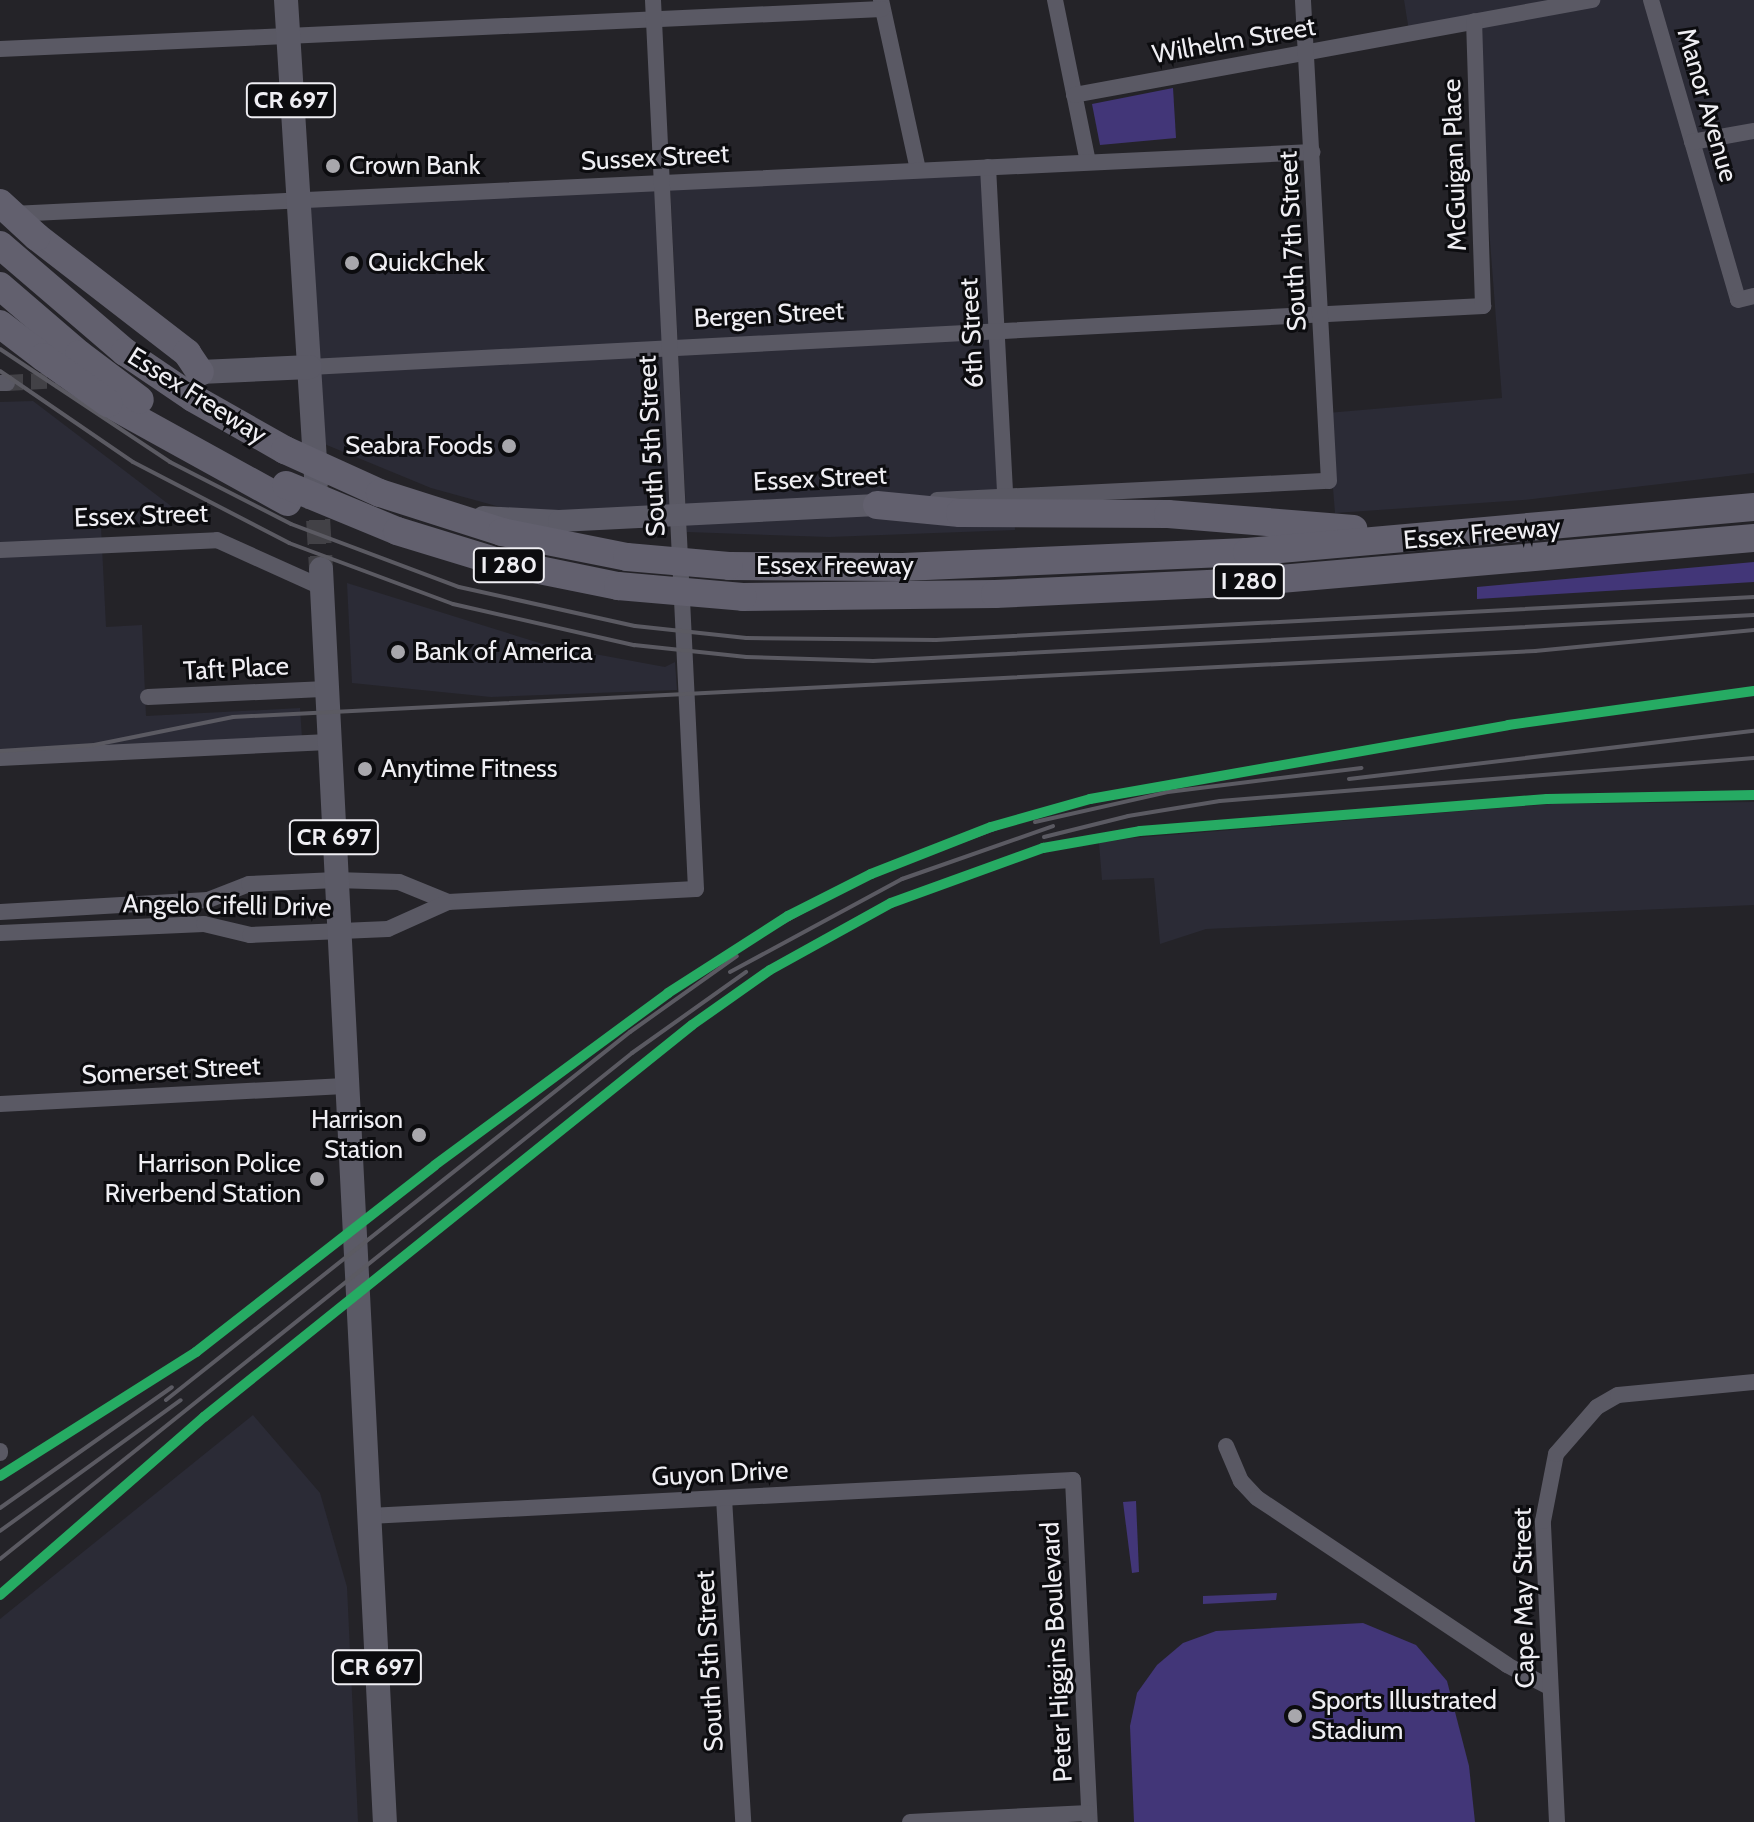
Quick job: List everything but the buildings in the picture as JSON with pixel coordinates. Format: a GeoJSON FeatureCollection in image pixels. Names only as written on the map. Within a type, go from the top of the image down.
{"type":"FeatureCollection","features":[{"type":"Feature","properties":{"kind":"highway"},"geometry":{"type":"LineString","coordinates":[[0,203],[37,237],[191,356],[196,385]]}},
{"type":"Feature","properties":{"kind":"highway","name":"Essex Freeway"},"geometry":{"type":"LineString","coordinates":[[0,245],[125,352],[196,385],[285,450],[380,493],[489,529],[614,555],[729,566],[1005,563],[1400,540],[1754,507]]}},
{"type":"Feature","properties":{"kind":"highway","name":"Essex Freeway"},"geometry":{"type":"LineString","coordinates":[[0,286],[79,354],[140,400],[287,494],[470,555],[593,582],[743,597],[982,594],[1233,582],[1754,538]]}},
{"type":"Feature","properties":{"kind":"highway"},"geometry":{"type":"LineString","coordinates":[[0,324],[108,403],[287,494]]}},
{"type":"Feature","properties":{"kind":"highway"},"geometry":{"type":"LineString","coordinates":[[877,505],[960,513],[1189,515],[1357,530],[1400,540]]}},
{"type":"Feature","properties":{"kind":"main road","name":"CR 697"},"geometry":{"type":"LineString","coordinates":[[286,0],[316,484]]}},
{"type":"Feature","properties":{"kind":"main road","name":"Bergen Street"},"geometry":{"type":"LineString","coordinates":[[196,385],[310,367]]}},
{"type":"Feature","properties":{"kind":"main road","name":"CR 697"},"geometry":{"type":"LineString","coordinates":[[321,578],[385,1822]]}},
{"type":"Feature","properties":{"kind":"street","name":"South 5th Street"},"geometry":{"type":"LineString","coordinates":[[653,0],[696,889]]}},
{"type":"Feature","properties":{"kind":"street"},"geometry":{"type":"LineString","coordinates":[[1055,0],[1088,162]]}},
{"type":"Feature","properties":{"kind":"street","name":"South 7th Street"},"geometry":{"type":"LineString","coordinates":[[1303,0],[1329,481]]}},
{"type":"Feature","properties":{"kind":"street","name":"Wilhelm Street"},"geometry":{"type":"LineString","coordinates":[[1074,95],[1592,0]]}},
{"type":"Feature","properties":{"kind":"street","name":"Manor Avenue"},"geometry":{"type":"LineString","coordinates":[[1651,0],[1738,300],[1754,296]]}},
{"type":"Feature","properties":{"kind":"street"},"geometry":{"type":"LineString","coordinates":[[0,49],[655,23],[882,5],[918,170]]}},
{"type":"Feature","properties":{"kind":"street","name":"McGuigan Place"},"geometry":{"type":"LineString","coordinates":[[1474,21],[1483,306]]}},
{"type":"Feature","properties":{"kind":"street"},"geometry":{"type":"LineString","coordinates":[[1692,142],[1754,131]]}},
{"type":"Feature","properties":{"kind":"street","name":"Sussex Street"},"geometry":{"type":"LineString","coordinates":[[0,215],[1313,152]]}},
{"type":"Feature","properties":{"kind":"street","name":"6th Street"},"geometry":{"type":"LineString","coordinates":[[988,167],[1005,496]]}},
{"type":"Feature","properties":{"kind":"street","name":"Bergen Street"},"geometry":{"type":"LineString","coordinates":[[310,367],[1483,306]]}},
{"type":"Feature","properties":{"kind":"street","name":"Bergen Street"},"geometry":{"type":"LineString","coordinates":[[59,380],[196,385]]}},
{"type":"Feature","properties":{"kind":"street","name":"Essex Street"},"geometry":{"type":"LineString","coordinates":[[316,484],[508,519],[877,505],[1329,481]]}},
{"type":"Feature","properties":{"kind":"street","name":"Essex Street"},"geometry":{"type":"LineString","coordinates":[[0,550],[217,540],[321,578]]}},
{"type":"Feature","properties":{"kind":"street","name":"Taft Place"},"geometry":{"type":"LineString","coordinates":[[148,697],[327,689]]}},
{"type":"Feature","properties":{"kind":"street"},"geometry":{"type":"LineString","coordinates":[[0,758],[329,742]]}},
{"type":"Feature","properties":{"kind":"street","name":"Angelo Cifelli Drive"},"geometry":{"type":"LineString","coordinates":[[0,912],[208,900],[249,884],[336,880],[399,882],[448,902]]}},
{"type":"Feature","properties":{"kind":"street","name":"Angelo Cifelli Drive"},"geometry":{"type":"LineString","coordinates":[[0,933],[204,924],[250,935],[397,928],[448,902],[696,889]]}},
{"type":"Feature","properties":{"kind":"street","name":"Somerset Street"},"geometry":{"type":"LineString","coordinates":[[0,1104],[346,1090]]}},
{"type":"Feature","properties":{"kind":"street","name":"Cape May Street"},"geometry":{"type":"LineString","coordinates":[[1557,1822],[1543,1521],[1556,1454],[1597,1407],[1618,1395],[1754,1382]]}},
{"type":"Feature","properties":{"kind":"street"},"geometry":{"type":"LineString","coordinates":[[1226,1446],[1241,1481],[1257,1498],[1507,1665],[1549,1687]]}},
{"type":"Feature","properties":{"kind":"street","name":"Guyon Drive"},"geometry":{"type":"LineString","coordinates":[[369,1516],[1073,1480]]}},
{"type":"Feature","properties":{"kind":"street","name":"Peter Higgins Boulevard"},"geometry":{"type":"LineString","coordinates":[[1073,1480],[1090,1818]]}},
{"type":"Feature","properties":{"kind":"street","name":"South 5th Street"},"geometry":{"type":"LineString","coordinates":[[724,1498],[743,1822]]}},
{"type":"Feature","properties":{"kind":"street"},"geometry":{"type":"LineString","coordinates":[[910,1822],[1090,1818]]}},
{"type":"Feature","properties":{"kind":"shaded area"},"geometry":{"type":"Polygon","coordinates":[[[1404,0],[1754,0],[1754,473],[1523,500],[1335,513],[1327,413],[1502,398],[1473,18],[1409,31],[1404,0]]]}},
{"type":"Feature","properties":{"kind":"shaded area"},"geometry":{"type":"Polygon","coordinates":[[[1173,88],[1176,138],[1100,145],[1092,104],[1173,88]]]}},
{"type":"Feature","properties":{"kind":"shaded area"},"geometry":{"type":"Polygon","coordinates":[[[993,169],[1015,530],[829,537],[687,532],[670,183],[993,169]]]}},
{"type":"Feature","properties":{"kind":"shaded area"},"geometry":{"type":"Polygon","coordinates":[[[661,186],[676,509],[529,515],[431,488],[317,441],[302,202],[661,186]]]}},
{"type":"Feature","properties":{"kind":"shaded area"},"geometry":{"type":"Polygon","coordinates":[[[33,401],[192,522],[101,527],[106,627],[142,625],[146,716],[300,708],[302,738],[0,755],[0,402],[33,401]]]}},
{"type":"Feature","properties":{"kind":"shaded area"},"geometry":{"type":"Polygon","coordinates":[[[1754,562],[1754,582],[1477,599],[1477,587],[1754,562]]]}},
{"type":"Feature","properties":{"kind":"shaded area"},"geometry":{"type":"Polygon","coordinates":[[[347,583],[546,645],[665,667],[675,662],[677,690],[491,697],[352,683],[347,583]]]}},
{"type":"Feature","properties":{"kind":"shaded area"},"geometry":{"type":"Polygon","coordinates":[[[1754,802],[1754,905],[1206,929],[1160,944],[1154,878],[1102,880],[1099,843],[1132,838],[1552,804],[1754,802]]]}},
{"type":"Feature","properties":{"kind":"shaded area"},"geometry":{"type":"Polygon","coordinates":[[[253,1415],[320,1493],[347,1587],[358,1822],[0,1822],[0,1619],[253,1415]]]}},
{"type":"Feature","properties":{"kind":"shaded area"},"geometry":{"type":"Polygon","coordinates":[[[1136,1501],[1139,1572],[1132,1573],[1123,1502],[1136,1501]]]}},
{"type":"Feature","properties":{"kind":"shaded area"},"geometry":{"type":"Polygon","coordinates":[[[1277,1593],[1276,1600],[1203,1604],[1203,1596],[1277,1593]]]}},
{"type":"Feature","properties":{"kind":"shaded area","name":"Sports Illustrated Stadium"},"geometry":{"type":"Polygon","coordinates":[[[1363,1623],[1416,1645],[1447,1681],[1469,1766],[1475,1822],[1134,1822],[1130,1726],[1137,1693],[1157,1665],[1183,1643],[1216,1631],[1363,1623]]]}},
{"type":"Feature","properties":{"kind":"tunnel"},"geometry":{"type":"LineString","coordinates":[[7,383],[59,380]]}},
{"type":"Feature","properties":{"kind":"tunnel"},"geometry":{"type":"LineString","coordinates":[[316,484],[321,569]]}},
{"type":"Feature","properties":{"kind":"railway"},"geometry":{"type":"LineString","coordinates":[[0,349],[170,462],[291,524],[459,587],[635,626],[746,638],[936,640],[1754,597]]}},
{"type":"Feature","properties":{"kind":"railway"},"geometry":{"type":"LineString","coordinates":[[0,371],[133,462],[289,543],[453,604],[634,645],[746,657],[873,661],[1754,615]]}},
{"type":"Feature","properties":{"kind":"railway"},"geometry":{"type":"LineString","coordinates":[[0,751],[94,745],[233,717],[1535,651],[1754,630]]}},
{"type":"Feature","properties":{"kind":"railway"},"geometry":{"type":"LineString","coordinates":[[1247,770],[1549,719],[1754,691]]}},
{"type":"Feature","properties":{"kind":"railway"},"geometry":{"type":"LineString","coordinates":[[1349,779],[1754,731]]}},
{"type":"Feature","properties":{"kind":"railway"},"geometry":{"type":"LineString","coordinates":[[1044,837],[1128,816],[1220,801],[1754,758]]}},
{"type":"Feature","properties":{"kind":"railway"},"geometry":{"type":"LineString","coordinates":[[1035,822],[1168,792],[1362,768]]}},
{"type":"Feature","properties":{"kind":"railway"},"geometry":{"type":"LineString","coordinates":[[0,1595],[204,1417],[692,1025],[770,970],[891,903],[1043,848],[1140,831],[1547,799],[1754,795]]}},
{"type":"Feature","properties":{"kind":"railway"},"geometry":{"type":"LineString","coordinates":[[720,957],[871,874],[1047,810]]}},
{"type":"Feature","properties":{"kind":"railway"},"geometry":{"type":"LineString","coordinates":[[730,972],[902,879],[1053,826]]}},
{"type":"Feature","properties":{"kind":"railway"},"geometry":{"type":"LineString","coordinates":[[166,1400],[630,1032],[737,956]]}},
{"type":"Feature","properties":{"kind":"railway"},"geometry":{"type":"LineString","coordinates":[[0,1559],[632,1053],[746,972]]}},
{"type":"Feature","properties":{"kind":"railway"},"geometry":{"type":"LineString","coordinates":[[0,1476],[196,1352],[435,1165],[549,1083]]}},
{"type":"Feature","properties":{"kind":"railway"},"geometry":{"type":"LineString","coordinates":[[0,1508],[172,1387]]}},
{"type":"Feature","properties":{"kind":"railway"},"geometry":{"type":"LineString","coordinates":[[0,1531],[181,1400]]}},
{"type":"Feature","properties":{"kind":"cycle path"},"geometry":{"type":"LineString","coordinates":[[0,1476],[196,1352],[435,1165],[668,993],[788,916],[871,874],[991,827],[1090,799],[1508,725],[1754,691]]}},
{"type":"Feature","properties":{"kind":"cycle path"},"geometry":{"type":"LineString","coordinates":[[0,1595],[204,1417],[692,1025],[770,970],[891,903],[1043,848],[1140,831],[1547,799],[1754,795]]}},
{"type":"Feature","properties":{"kind":"place","name":"Crown Bank"},"geometry":{"type":"Point","coordinates":[333,166]}},
{"type":"Feature","properties":{"kind":"place","name":"QuickChek"},"geometry":{"type":"Point","coordinates":[352,263]}},
{"type":"Feature","properties":{"kind":"place","name":"Seabra Foods"},"geometry":{"type":"Point","coordinates":[509,446]}},
{"type":"Feature","properties":{"kind":"place","name":"Bank of America"},"geometry":{"type":"Point","coordinates":[398,652]}},
{"type":"Feature","properties":{"kind":"place","name":"Anytime Fitness"},"geometry":{"type":"Point","coordinates":[365,769]}},
{"type":"Feature","properties":{"kind":"place","name":"Harrison Station"},"geometry":{"type":"Point","coordinates":[419,1135]}},
{"type":"Feature","properties":{"kind":"place","name":"Harrison Police Riverbend Station"},"geometry":{"type":"Point","coordinates":[317,1179]}},
{"type":"Feature","properties":{"kind":"place","name":"Sports Illustrated Stadium"},"geometry":{"type":"Point","coordinates":[1295,1716]}}]}
